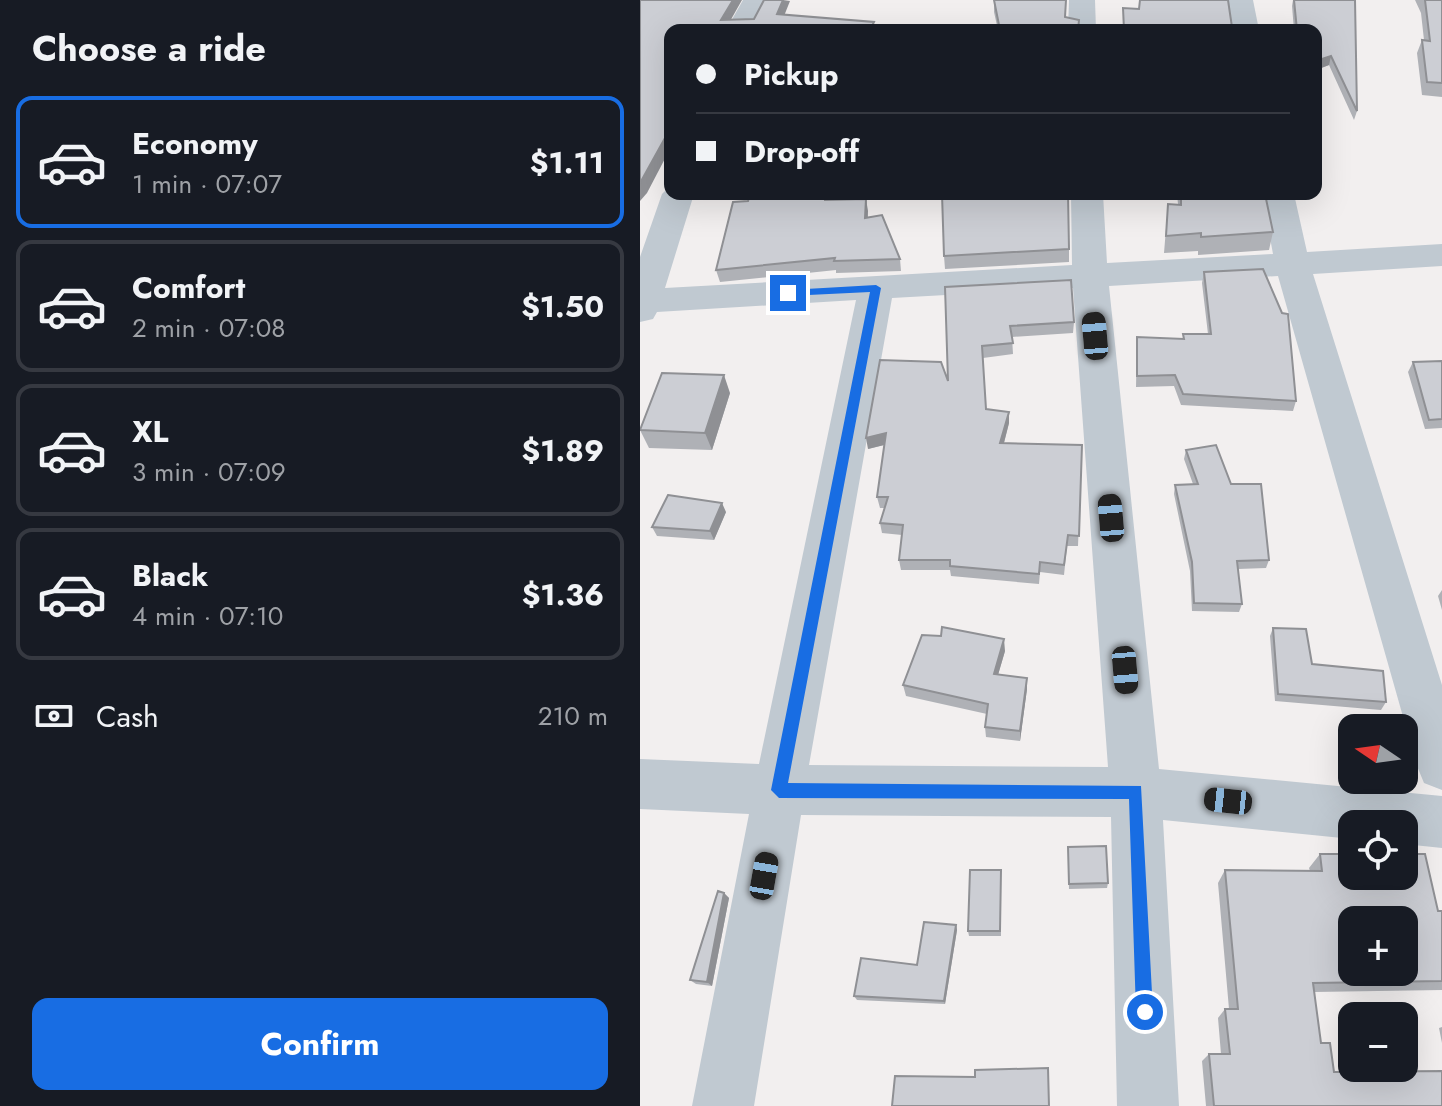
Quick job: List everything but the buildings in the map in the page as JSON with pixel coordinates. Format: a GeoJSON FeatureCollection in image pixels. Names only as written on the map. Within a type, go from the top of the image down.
{"type":"FeatureCollection","features":[{"type":"Feature","properties":{"kind":"street"},"geometry":{"type":"LineString","coordinates":[[743,24],[756,0]]}},
{"type":"Feature","properties":{"kind":"street"},"geometry":{"type":"LineString","coordinates":[[1082,0],[1082,24]]}},
{"type":"Feature","properties":{"kind":"street"},"geometry":{"type":"LineString","coordinates":[[1240,0],[1244,24]]}},
{"type":"Feature","properties":{"kind":"street"},"geometry":{"type":"LineString","coordinates":[[676,200],[641,304],[1442,255]]}},
{"type":"Feature","properties":{"kind":"street"},"geometry":{"type":"LineString","coordinates":[[1087,200],[1090,276],[1136,792],[1148,1106]]}},
{"type":"Feature","properties":{"kind":"street"},"geometry":{"type":"LineString","coordinates":[[1279,200],[1292,263],[1442,766]]}},
{"type":"Feature","properties":{"kind":"street"},"geometry":{"type":"LineString","coordinates":[[723,1106],[779,790],[876,288]]}},
{"type":"Feature","properties":{"kind":"street"},"geometry":{"type":"LineString","coordinates":[[640,784],[779,790],[1136,792],[1442,822]]}},
{"type":"Feature","properties":{"kind":"route"},"geometry":{"type":"LineString","coordinates":[[788,293],[876,288],[779,790],[1136,792],[1145,1012]]}}]}
